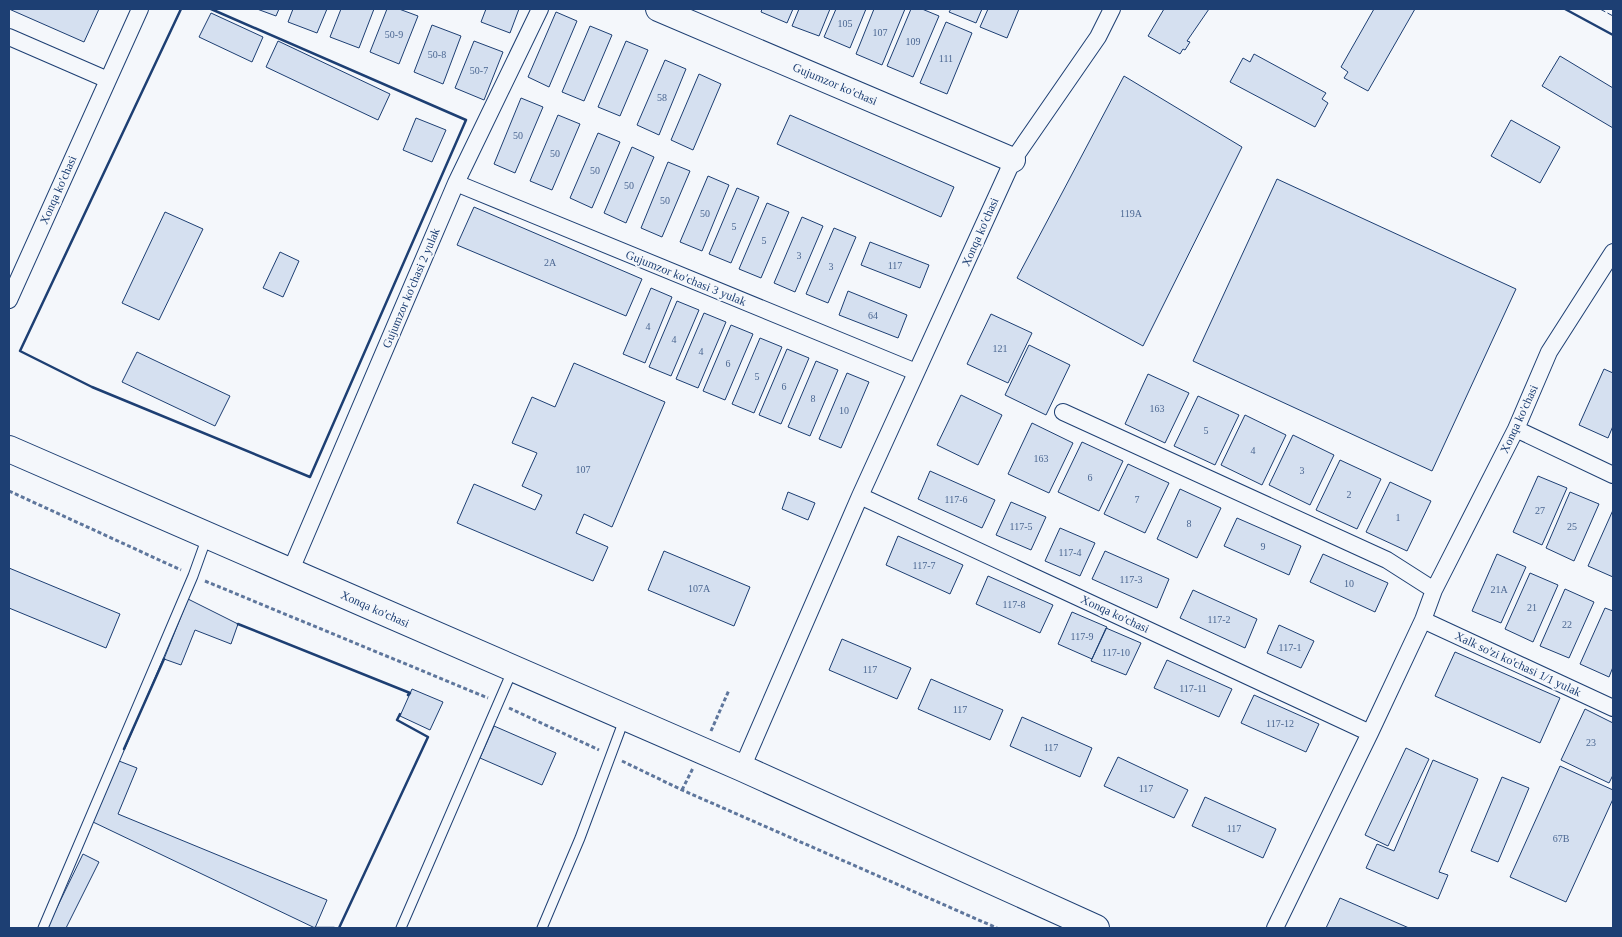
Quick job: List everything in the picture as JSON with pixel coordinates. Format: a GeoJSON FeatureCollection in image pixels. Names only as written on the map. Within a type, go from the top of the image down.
{"type":"FeatureCollection","features":[{"type":"Feature","properties":{"kind":"main road","name":"Xonqa ko'chasi"},"geometry":{"type":"LineString","coordinates":[[9,449],[742,768],[1096,928]]}},
{"type":"Feature","properties":{"kind":"street","name":"Xonqa ko'chasi"},"geometry":{"type":"LineString","coordinates":[[9,300],[140,9]]}},
{"type":"Feature","properties":{"kind":"street","name":"Gujumzor ko'chasi 2 yulak"},"geometry":{"type":"LineString","coordinates":[[290,572],[456,183],[540,9]]}},
{"type":"Feature","properties":{"kind":"street","name":"Gujumzor ko'chasi"},"geometry":{"type":"LineString","coordinates":[[658,9],[1013,160]]}},
{"type":"Feature","properties":{"kind":"street","name":"Xonqa ko'chasi"},"geometry":{"type":"LineString","coordinates":[[742,768],[860,496],[1013,160],[1098,37],[1112,9]]}},
{"type":"Feature","properties":{"kind":"street"},"geometry":{"type":"LineString","coordinates":[[9,36],[108,80]]}},
{"type":"Feature","properties":{"kind":"street","name":"Gujumzor ko'chasi 3 yulak"},"geometry":{"type":"LineString","coordinates":[[456,183],[916,372]]}},
{"type":"Feature","properties":{"kind":"street","name":"Xonqa ko'chasi"},"geometry":{"type":"LineString","coordinates":[[1275,928],[1370,733],[1434,590],[1516,429],[1549,352],[1612,258]]}},
{"type":"Feature","properties":{"kind":"street"},"geometry":{"type":"LineString","coordinates":[[1063,412],[1387,560],[1434,590]]}},
{"type":"Feature","properties":{"kind":"street"},"geometry":{"type":"LineString","coordinates":[[1516,429],[1613,475]]}},
{"type":"Feature","properties":{"kind":"street","name":"Xonqa ko'chasi"},"geometry":{"type":"LineString","coordinates":[[860,496],[1370,733]]}},
{"type":"Feature","properties":{"kind":"street","name":"Xalk so'zi ko'chasi 1/1 yulak"},"geometry":{"type":"LineString","coordinates":[[1422,620],[1613,708]]}},
{"type":"Feature","properties":{"kind":"lane"},"geometry":{"type":"LineString","coordinates":[[43,928],[193,576],[208,536]]}},
{"type":"Feature","properties":{"kind":"lane"},"geometry":{"type":"LineString","coordinates":[[402,928],[513,669]]}},
{"type":"Feature","properties":{"kind":"lane"},"geometry":{"type":"LineString","coordinates":[[542,928],[580,838],[625,717]]}},
{"type":"Feature","properties":{"kind":"building"},"geometry":{"type":"Polygon","coordinates":[[[9,9],[99,9],[84,42],[9,9]]]}},
{"type":"Feature","properties":{"kind":"building"},"geometry":{"type":"Polygon","coordinates":[[[257,9],[279,9],[276,16],[257,9]]]}},
{"type":"Feature","properties":{"kind":"building"},"geometry":{"type":"Polygon","coordinates":[[[293,9],[327,9],[317,33],[288,22],[293,9]]]}},
{"type":"Feature","properties":{"kind":"building"},"geometry":{"type":"Polygon","coordinates":[[[341,9],[374,9],[359,48],[330,37],[341,9]]]}},
{"type":"Feature","properties":{"kind":"building"},"geometry":{"type":"Polygon","coordinates":[[[387,9],[399,9],[418,16],[399,64],[370,52],[387,9]]]}},
{"type":"Feature","properties":{"kind":"building"},"geometry":{"type":"Polygon","coordinates":[[[486,9],[519,9],[510,33],[481,22],[486,9]]]}},
{"type":"Feature","properties":{"kind":"building"},"geometry":{"type":"Polygon","coordinates":[[[762,9],[793,9],[787,23],[761,12],[762,9]]]}},
{"type":"Feature","properties":{"kind":"building"},"geometry":{"type":"Polygon","coordinates":[[[799,9],[830,9],[819,36],[792,26],[799,9]]]}},
{"type":"Feature","properties":{"kind":"building"},"geometry":{"type":"Polygon","coordinates":[[[836,9],[866,9],[850,48],[824,37],[836,9]]]}},
{"type":"Feature","properties":{"kind":"building"},"geometry":{"type":"Polygon","coordinates":[[[874,9],[905,9],[882,65],[856,54],[874,9]]]}},
{"type":"Feature","properties":{"kind":"building"},"geometry":{"type":"Polygon","coordinates":[[[911,9],[922,9],[939,16],[913,77],[887,66],[911,9]]]}},
{"type":"Feature","properties":{"kind":"building"},"geometry":{"type":"Polygon","coordinates":[[[951,9],[982,9],[976,23],[949,12],[951,9]]]}},
{"type":"Feature","properties":{"kind":"building"},"geometry":{"type":"Polygon","coordinates":[[[988,9],[1019,9],[1007,38],[980,27],[988,9]]]}},
{"type":"Feature","properties":{"kind":"building"},"geometry":{"type":"Polygon","coordinates":[[[1164,9],[1209,9],[1187,41],[1190,42],[1185,50],[1183,49],[1180,54],[1148,36],[1164,9]]]}},
{"type":"Feature","properties":{"kind":"building"},"geometry":{"type":"Polygon","coordinates":[[[1374,9],[1415,9],[1368,91],[1344,78],[1348,72],[1341,67],[1374,9]]]}},
{"type":"Feature","properties":{"kind":"building"},"geometry":{"type":"Polygon","coordinates":[[[556,12],[577,21],[549,87],[528,77],[556,12]]]}},
{"type":"Feature","properties":{"kind":"building"},"geometry":{"type":"Polygon","coordinates":[[[211,13],[263,37],[252,62],[199,37],[211,13]]]}},
{"type":"Feature","properties":{"kind":"building"},"geometry":{"type":"Polygon","coordinates":[[[946,22],[972,33],[947,94],[920,83],[946,22]]]}},
{"type":"Feature","properties":{"kind":"building"},"geometry":{"type":"Polygon","coordinates":[[[432,25],[461,36],[443,84],[414,72],[432,25]]]}},
{"type":"Feature","properties":{"kind":"building"},"geometry":{"type":"Polygon","coordinates":[[[590,26],[612,35],[584,101],[562,92],[590,26]]]}},
{"type":"Feature","properties":{"kind":"building"},"geometry":{"type":"Polygon","coordinates":[[[278,41],[390,94],[378,120],[266,67],[278,41]]]}},
{"type":"Feature","properties":{"kind":"building"},"geometry":{"type":"Polygon","coordinates":[[[474,41],[503,52],[484,100],[455,88],[474,41]]]}},
{"type":"Feature","properties":{"kind":"building"},"geometry":{"type":"Polygon","coordinates":[[[626,41],[648,50],[620,116],[598,107],[626,41]]]}},
{"type":"Feature","properties":{"kind":"building"},"geometry":{"type":"Polygon","coordinates":[[[1254,54],[1326,93],[1322,99],[1328,103],[1315,127],[1230,82],[1243,58],[1250,62],[1254,54]]]}},
{"type":"Feature","properties":{"kind":"building"},"geometry":{"type":"Polygon","coordinates":[[[1560,56],[1613,88],[1613,128],[1542,86],[1560,56]]]}},
{"type":"Feature","properties":{"kind":"building"},"geometry":{"type":"Polygon","coordinates":[[[665,60],[686,69],[659,135],[637,125],[665,60]]]}},
{"type":"Feature","properties":{"kind":"building"},"geometry":{"type":"Polygon","coordinates":[[[699,74],[721,84],[693,150],[671,140],[699,74]]]}},
{"type":"Feature","properties":{"kind":"building"},"geometry":{"type":"Polygon","coordinates":[[[1124,76],[1242,147],[1143,346],[1017,278],[1124,76]]]}},
{"type":"Feature","properties":{"kind":"building"},"geometry":{"type":"Polygon","coordinates":[[[521,98],[543,107],[515,173],[494,164],[521,98]]]}},
{"type":"Feature","properties":{"kind":"building"},"geometry":{"type":"Polygon","coordinates":[[[558,115],[580,124],[552,190],[530,181],[558,115]]]}},
{"type":"Feature","properties":{"kind":"building"},"geometry":{"type":"Polygon","coordinates":[[[790,115],[954,187],[941,217],[777,144],[790,115]]]}},
{"type":"Feature","properties":{"kind":"building"},"geometry":{"type":"Polygon","coordinates":[[[416,118],[446,130],[432,162],[403,150],[416,118]]]}},
{"type":"Feature","properties":{"kind":"building"},"geometry":{"type":"Polygon","coordinates":[[[1511,120],[1560,147],[1540,183],[1491,156],[1511,120]]]}},
{"type":"Feature","properties":{"kind":"building"},"geometry":{"type":"Polygon","coordinates":[[[598,133],[620,142],[592,208],[570,198],[598,133]]]}},
{"type":"Feature","properties":{"kind":"building"},"geometry":{"type":"Polygon","coordinates":[[[632,147],[654,157],[626,223],[604,213],[632,147]]]}},
{"type":"Feature","properties":{"kind":"building"},"geometry":{"type":"Polygon","coordinates":[[[668,162],[690,171],[662,237],[641,228],[668,162]]]}},
{"type":"Feature","properties":{"kind":"building"},"geometry":{"type":"Polygon","coordinates":[[[708,176],[729,185],[702,251],[680,242],[708,176]]]}},
{"type":"Feature","properties":{"kind":"building"},"geometry":{"type":"Polygon","coordinates":[[[1277,179],[1516,289],[1432,471],[1193,361],[1277,179]]]}},
{"type":"Feature","properties":{"kind":"building"},"geometry":{"type":"Polygon","coordinates":[[[737,188],[759,197],[731,263],[709,254],[737,188]]]}},
{"type":"Feature","properties":{"kind":"building"},"geometry":{"type":"Polygon","coordinates":[[[767,203],[789,212],[761,278],[739,269],[767,203]]]}},
{"type":"Feature","properties":{"kind":"building"},"geometry":{"type":"Polygon","coordinates":[[[474,207],[642,279],[626,316],[457,245],[474,207]]]}},
{"type":"Feature","properties":{"kind":"building"},"geometry":{"type":"Polygon","coordinates":[[[165,212],[203,229],[159,320],[122,303],[165,212]]]}},
{"type":"Feature","properties":{"kind":"building"},"geometry":{"type":"Polygon","coordinates":[[[802,217],[823,226],[795,292],[774,283],[802,217]]]}},
{"type":"Feature","properties":{"kind":"building"},"geometry":{"type":"Polygon","coordinates":[[[834,228],[856,237],[828,303],[806,294],[834,228]]]}},
{"type":"Feature","properties":{"kind":"building"},"geometry":{"type":"Polygon","coordinates":[[[870,242],[929,265],[920,288],[861,265],[870,242]]]}},
{"type":"Feature","properties":{"kind":"building"},"geometry":{"type":"Polygon","coordinates":[[[280,252],[299,261],[283,297],[263,288],[280,252]]]}},
{"type":"Feature","properties":{"kind":"building"},"geometry":{"type":"Polygon","coordinates":[[[651,288],[672,297],[645,363],[623,354],[651,288]]]}},
{"type":"Feature","properties":{"kind":"building"},"geometry":{"type":"Polygon","coordinates":[[[848,291],[907,315],[898,338],[839,315],[848,291]]]}},
{"type":"Feature","properties":{"kind":"building"},"geometry":{"type":"Polygon","coordinates":[[[677,301],[699,310],[671,376],[649,367],[677,301]]]}},
{"type":"Feature","properties":{"kind":"building"},"geometry":{"type":"Polygon","coordinates":[[[704,313],[726,322],[698,388],[676,379],[704,313]]]}},
{"type":"Feature","properties":{"kind":"building"},"geometry":{"type":"Polygon","coordinates":[[[991,314],[1032,333],[1008,383],[967,364],[991,314]]]}},
{"type":"Feature","properties":{"kind":"building"},"geometry":{"type":"Polygon","coordinates":[[[731,325],[753,334],[725,400],[703,391],[731,325]]]}},
{"type":"Feature","properties":{"kind":"building"},"geometry":{"type":"Polygon","coordinates":[[[760,338],[782,347],[754,413],[732,404],[760,338]]]}},
{"type":"Feature","properties":{"kind":"building"},"geometry":{"type":"Polygon","coordinates":[[[1029,345],[1070,365],[1046,415],[1005,395],[1029,345]]]}},
{"type":"Feature","properties":{"kind":"building"},"geometry":{"type":"Polygon","coordinates":[[[787,349],[809,358],[781,424],[759,415],[787,349]]]}},
{"type":"Feature","properties":{"kind":"building"},"geometry":{"type":"Polygon","coordinates":[[[137,352],[230,396],[215,426],[122,382],[137,352]]]}},
{"type":"Feature","properties":{"kind":"building"},"geometry":{"type":"Polygon","coordinates":[[[816,361],[838,370],[810,436],[788,427],[816,361]]]}},
{"type":"Feature","properties":{"kind":"building"},"geometry":{"type":"Polygon","coordinates":[[[574,363],[665,402],[612,527],[584,514],[576,533],[608,547],[593,581],[457,523],[474,484],[535,510],[542,495],[522,486],[537,453],[512,443],[532,397],[555,407],[574,363]]]}},
{"type":"Feature","properties":{"kind":"building"},"geometry":{"type":"Polygon","coordinates":[[[1604,369],[1613,373],[1613,426],[1608,438],[1579,425],[1604,369]]]}},
{"type":"Feature","properties":{"kind":"building"},"geometry":{"type":"Polygon","coordinates":[[[847,373],[869,382],[841,448],[819,439],[847,373]]]}},
{"type":"Feature","properties":{"kind":"building"},"geometry":{"type":"Polygon","coordinates":[[[1148,374],[1189,393],[1165,443],[1125,424],[1148,374]]]}},
{"type":"Feature","properties":{"kind":"building"},"geometry":{"type":"Polygon","coordinates":[[[961,395],[1002,415],[978,465],[937,445],[961,395]]]}},
{"type":"Feature","properties":{"kind":"building"},"geometry":{"type":"Polygon","coordinates":[[[1198,396],[1239,415],[1215,465],[1174,446],[1198,396]]]}},
{"type":"Feature","properties":{"kind":"building"},"geometry":{"type":"Polygon","coordinates":[[[1245,415],[1286,435],[1262,485],[1221,465],[1245,415]]]}},
{"type":"Feature","properties":{"kind":"building"},"geometry":{"type":"Polygon","coordinates":[[[1032,423],[1073,443],[1049,493],[1008,474],[1032,423]]]}},
{"type":"Feature","properties":{"kind":"building"},"geometry":{"type":"Polygon","coordinates":[[[1293,435],[1334,455],[1310,505],[1269,485],[1293,435]]]}},
{"type":"Feature","properties":{"kind":"building"},"geometry":{"type":"Polygon","coordinates":[[[1082,442],[1123,461],[1099,511],[1058,492],[1082,442]]]}},
{"type":"Feature","properties":{"kind":"building"},"geometry":{"type":"Polygon","coordinates":[[[1340,460],[1381,479],[1357,529],[1316,510],[1340,460]]]}},
{"type":"Feature","properties":{"kind":"building"},"geometry":{"type":"Polygon","coordinates":[[[1128,464],[1169,483],[1145,533],[1104,514],[1128,464]]]}},
{"type":"Feature","properties":{"kind":"building"},"geometry":{"type":"Polygon","coordinates":[[[930,471],[995,500],[982,528],[918,499],[930,471]]]}},
{"type":"Feature","properties":{"kind":"building"},"geometry":{"type":"Polygon","coordinates":[[[1538,476],[1567,488],[1542,545],[1513,532],[1538,476]]]}},
{"type":"Feature","properties":{"kind":"building"},"geometry":{"type":"Polygon","coordinates":[[[1390,482],[1431,501],[1407,551],[1366,532],[1390,482]]]}},
{"type":"Feature","properties":{"kind":"building"},"geometry":{"type":"Polygon","coordinates":[[[1180,489],[1221,508],[1197,558],[1157,539],[1180,489]]]}},
{"type":"Feature","properties":{"kind":"building"},"geometry":{"type":"Polygon","coordinates":[[[788,492],[815,503],[808,520],[782,509],[788,492]]]}},
{"type":"Feature","properties":{"kind":"building"},"geometry":{"type":"Polygon","coordinates":[[[1570,492],[1599,504],[1574,561],[1546,548],[1570,492]]]}},
{"type":"Feature","properties":{"kind":"building"},"geometry":{"type":"Polygon","coordinates":[[[1011,502],[1046,517],[1031,550],[996,535],[1011,502]]]}},
{"type":"Feature","properties":{"kind":"building"},"geometry":{"type":"Polygon","coordinates":[[[1613,510],[1613,577],[1588,566],[1613,510]]]}},
{"type":"Feature","properties":{"kind":"building"},"geometry":{"type":"Polygon","coordinates":[[[1237,518],[1301,546],[1289,575],[1224,546],[1237,518]]]}},
{"type":"Feature","properties":{"kind":"building"},"geometry":{"type":"Polygon","coordinates":[[[1060,528],[1095,543],[1080,576],[1045,561],[1060,528]]]}},
{"type":"Feature","properties":{"kind":"building"},"geometry":{"type":"Polygon","coordinates":[[[898,536],[963,565],[950,594],[886,565],[898,536]]]}},
{"type":"Feature","properties":{"kind":"building"},"geometry":{"type":"Polygon","coordinates":[[[664,551],[750,587],[734,626],[648,590],[664,551]]]}},
{"type":"Feature","properties":{"kind":"building"},"geometry":{"type":"Polygon","coordinates":[[[1105,551],[1169,579],[1157,608],[1092,579],[1105,551]]]}},
{"type":"Feature","properties":{"kind":"building"},"geometry":{"type":"Polygon","coordinates":[[[1323,554],[1388,583],[1375,612],[1310,582],[1323,554]]]}},
{"type":"Feature","properties":{"kind":"building"},"geometry":{"type":"Polygon","coordinates":[[[1497,554],[1526,567],[1501,623],[1472,611],[1497,554]]]}},
{"type":"Feature","properties":{"kind":"building"},"geometry":{"type":"Polygon","coordinates":[[[9,568],[120,614],[106,648],[9,608],[9,568]]]}},
{"type":"Feature","properties":{"kind":"building"},"geometry":{"type":"Polygon","coordinates":[[[1530,573],[1558,585],[1533,642],[1505,629],[1530,573]]]}},
{"type":"Feature","properties":{"kind":"building"},"geometry":{"type":"Polygon","coordinates":[[[988,576],[1053,605],[1040,633],[976,604],[988,576]]]}},
{"type":"Feature","properties":{"kind":"building"},"geometry":{"type":"Polygon","coordinates":[[[1565,589],[1594,602],[1569,658],[1540,646],[1565,589]]]}},
{"type":"Feature","properties":{"kind":"building"},"geometry":{"type":"Polygon","coordinates":[[[1193,590],[1257,619],[1245,648],[1180,618],[1193,590]]]}},
{"type":"Feature","properties":{"kind":"building"},"geometry":{"type":"Polygon","coordinates":[[[188,599],[238,624],[231,644],[195,630],[181,665],[164,659],[188,599]]]}},
{"type":"Feature","properties":{"kind":"building"},"geometry":{"type":"Polygon","coordinates":[[[1605,608],[1613,611],[1613,667],[1609,677],[1580,664],[1605,608]]]}},
{"type":"Feature","properties":{"kind":"building"},"geometry":{"type":"Polygon","coordinates":[[[1072,612],[1107,627],[1092,659],[1058,644],[1072,612]]]}},
{"type":"Feature","properties":{"kind":"building"},"geometry":{"type":"Polygon","coordinates":[[[1279,625],[1314,641],[1301,668],[1267,653],[1279,625]]]}},
{"type":"Feature","properties":{"kind":"building"},"geometry":{"type":"Polygon","coordinates":[[[1106,628],[1141,643],[1126,675],[1091,661],[1106,628]]]}},
{"type":"Feature","properties":{"kind":"building"},"geometry":{"type":"Polygon","coordinates":[[[842,639],[911,668],[897,699],[829,670],[842,639]]]}},
{"type":"Feature","properties":{"kind":"building"},"geometry":{"type":"Polygon","coordinates":[[[1455,652],[1560,698],[1540,743],[1435,696],[1455,652]]]}},
{"type":"Feature","properties":{"kind":"building"},"geometry":{"type":"Polygon","coordinates":[[[1167,660],[1232,689],[1219,717],[1154,688],[1167,660]]]}},
{"type":"Feature","properties":{"kind":"building"},"geometry":{"type":"Polygon","coordinates":[[[931,679],[1003,710],[990,740],[918,709],[931,679]]]}},
{"type":"Feature","properties":{"kind":"building"},"geometry":{"type":"Polygon","coordinates":[[[412,689],[443,702],[430,730],[400,716],[412,689]]]}},
{"type":"Feature","properties":{"kind":"building"},"geometry":{"type":"Polygon","coordinates":[[[1254,695],[1319,724],[1306,752],[1241,723],[1254,695]]]}},
{"type":"Feature","properties":{"kind":"building"},"geometry":{"type":"Polygon","coordinates":[[[1585,709],[1613,723],[1613,775],[1609,783],[1561,760],[1585,709]]]}},
{"type":"Feature","properties":{"kind":"building"},"geometry":{"type":"Polygon","coordinates":[[[1022,717],[1092,748],[1080,777],[1010,746],[1022,717]]]}},
{"type":"Feature","properties":{"kind":"building"},"geometry":{"type":"Polygon","coordinates":[[[494,726],[556,753],[542,785],[480,758],[494,726]]]}},
{"type":"Feature","properties":{"kind":"building"},"geometry":{"type":"Polygon","coordinates":[[[1406,748],[1429,759],[1388,846],[1365,835],[1406,748]]]}},
{"type":"Feature","properties":{"kind":"building"},"geometry":{"type":"Polygon","coordinates":[[[1118,757],[1188,790],[1174,818],[1104,786],[1118,757]]]}},
{"type":"Feature","properties":{"kind":"building"},"geometry":{"type":"Polygon","coordinates":[[[1433,760],[1478,779],[1439,872],[1448,875],[1438,899],[1366,868],[1377,844],[1394,851],[1433,760]]]}},
{"type":"Feature","properties":{"kind":"building"},"geometry":{"type":"Polygon","coordinates":[[[119,761],[137,768],[118,814],[327,900],[315,928],[93,822],[119,761]]]}},
{"type":"Feature","properties":{"kind":"building"},"geometry":{"type":"Polygon","coordinates":[[[1560,766],[1613,790],[1613,799],[1566,902],[1510,877],[1560,766]]]}},
{"type":"Feature","properties":{"kind":"building"},"geometry":{"type":"Polygon","coordinates":[[[1502,777],[1529,788],[1498,862],[1471,851],[1502,777]]]}},
{"type":"Feature","properties":{"kind":"building"},"geometry":{"type":"Polygon","coordinates":[[[1205,797],[1276,829],[1263,858],[1192,826],[1205,797]]]}},
{"type":"Feature","properties":{"kind":"building"},"geometry":{"type":"Polygon","coordinates":[[[83,854],[99,862],[66,928],[47,928],[83,854]]]}},
{"type":"Feature","properties":{"kind":"building"},"geometry":{"type":"Polygon","coordinates":[[[1340,898],[1409,928],[1326,928],[1340,898]]]}},
{"type":"Feature","properties":{"kind":"fence"},"geometry":{"type":"LineString","coordinates":[[1600,9],[1613,16]]}},
{"type":"Feature","properties":{"kind":"wall"},"geometry":{"type":"LineString","coordinates":[[181,9],[20,351],[92,387],[310,477],[466,120],[211,9]]}},
{"type":"Feature","properties":{"kind":"wall"},"geometry":{"type":"LineString","coordinates":[[1565,9],[1613,35]]}},
{"type":"Feature","properties":{"kind":"wall"},"geometry":{"type":"LineString","coordinates":[[238,624],[410,693],[408,695]]}},
{"type":"Feature","properties":{"kind":"wall"},"geometry":{"type":"LineString","coordinates":[[124,749],[164,659]]}},
{"type":"Feature","properties":{"kind":"wall"},"geometry":{"type":"LineString","coordinates":[[339,928],[428,737],[397,720],[400,714]]}},
{"type":"Feature","properties":{"kind":"wall"},"geometry":{"type":"LineString","coordinates":[[315,928],[334,928]]}}]}
